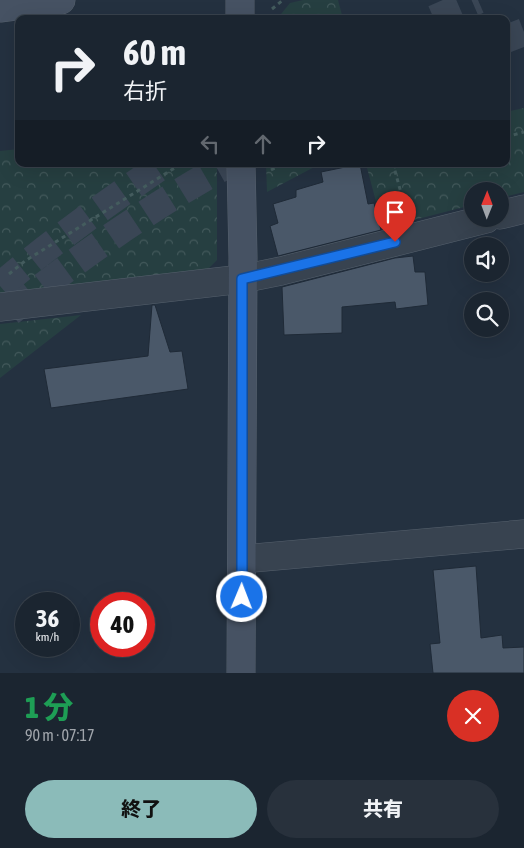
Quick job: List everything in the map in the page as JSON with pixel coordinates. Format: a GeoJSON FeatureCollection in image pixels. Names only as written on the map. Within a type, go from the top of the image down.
{"type":"FeatureCollection","features":[{"type":"Feature","properties":{"kind":"street"},"geometry":{"type":"LineString","coordinates":[[0,8],[62,0]]}},
{"type":"Feature","properties":{"kind":"street"},"geometry":{"type":"LineString","coordinates":[[240,0],[240,15]]}},
{"type":"Feature","properties":{"kind":"street"},"geometry":{"type":"LineString","coordinates":[[241,167],[241,673]]}},
{"type":"Feature","properties":{"kind":"street"},"geometry":{"type":"LineString","coordinates":[[509,213],[524,209]]}},
{"type":"Feature","properties":{"kind":"street"},"geometry":{"type":"LineString","coordinates":[[0,307],[242,279],[464,224]]}},
{"type":"Feature","properties":{"kind":"street"},"geometry":{"type":"LineString","coordinates":[[242,559],[524,534]]}},
{"type":"Feature","properties":{"kind":"path"},"geometry":{"type":"LineString","coordinates":[[510,136],[524,132]]}},
{"type":"Feature","properties":{"kind":"path"},"geometry":{"type":"LineString","coordinates":[[6,276],[25,261],[176,167]]}},
{"type":"Feature","properties":{"kind":"path"},"geometry":{"type":"LineString","coordinates":[[393,167],[414,237]]}},
{"type":"Feature","properties":{"kind":"green space"},"geometry":{"type":"Polygon","coordinates":[[[303,0],[338,0],[342,15],[280,15],[290,3],[303,0]]]}},
{"type":"Feature","properties":{"kind":"green space"},"geometry":{"type":"Polygon","coordinates":[[[524,108],[524,192],[509,196],[509,182],[464,182],[464,207],[383,228],[367,167],[510,167],[510,111],[524,108]]]}},
{"type":"Feature","properties":{"kind":"green space"},"geometry":{"type":"Polygon","coordinates":[[[15,149],[15,167],[217,167],[217,260],[208,269],[0,293],[0,151],[15,149]]]}},
{"type":"Feature","properties":{"kind":"green space"},"geometry":{"type":"Polygon","coordinates":[[[266,167],[314,167],[267,192],[266,167]]]}},
{"type":"Feature","properties":{"kind":"green space"},"geometry":{"type":"Polygon","coordinates":[[[81,315],[0,378],[0,324],[81,315]]]}},
{"type":"Feature","properties":{"kind":"building"},"geometry":{"type":"Polygon","coordinates":[[[345,167],[361,167],[368,204],[374,203],[381,230],[278,256],[270,226],[278,223],[273,204],[296,197],[296,190],[323,182],[321,172],[345,167]]]}},
{"type":"Feature","properties":{"kind":"building"},"geometry":{"type":"Polygon","coordinates":[[[413,256],[415,272],[425,272],[428,305],[396,309],[395,302],[342,307],[342,333],[284,335],[282,287],[395,258],[413,256]]]}},
{"type":"Feature","properties":{"kind":"building"},"geometry":{"type":"Polygon","coordinates":[[[152,305],[155,305],[170,352],[182,351],[188,389],[51,408],[44,369],[148,356],[152,305]]]}},
{"type":"Feature","properties":{"kind":"building"},"geometry":{"type":"Polygon","coordinates":[[[476,566],[481,638],[502,635],[503,648],[524,647],[524,673],[433,673],[430,644],[440,643],[433,570],[476,566]]]}},
{"type":"Feature","properties":{"kind":"tunnel"},"geometry":{"type":"LineString","coordinates":[[443,15],[478,0]]}},
{"type":"Feature","properties":{"kind":"tunnel"},"geometry":{"type":"LineString","coordinates":[[510,37],[524,32]]}},
{"type":"Feature","properties":{"kind":"tunnel"},"geometry":{"type":"LineString","coordinates":[[0,286],[80,223],[160,167]]}},
{"type":"Feature","properties":{"kind":"tunnel"},"geometry":{"type":"LineString","coordinates":[[10,312],[116,233],[223,167]]}},
{"type":"Feature","properties":{"kind":"route"},"geometry":{"type":"LineString","coordinates":[[242,597],[242,279],[395,242]]}}]}
